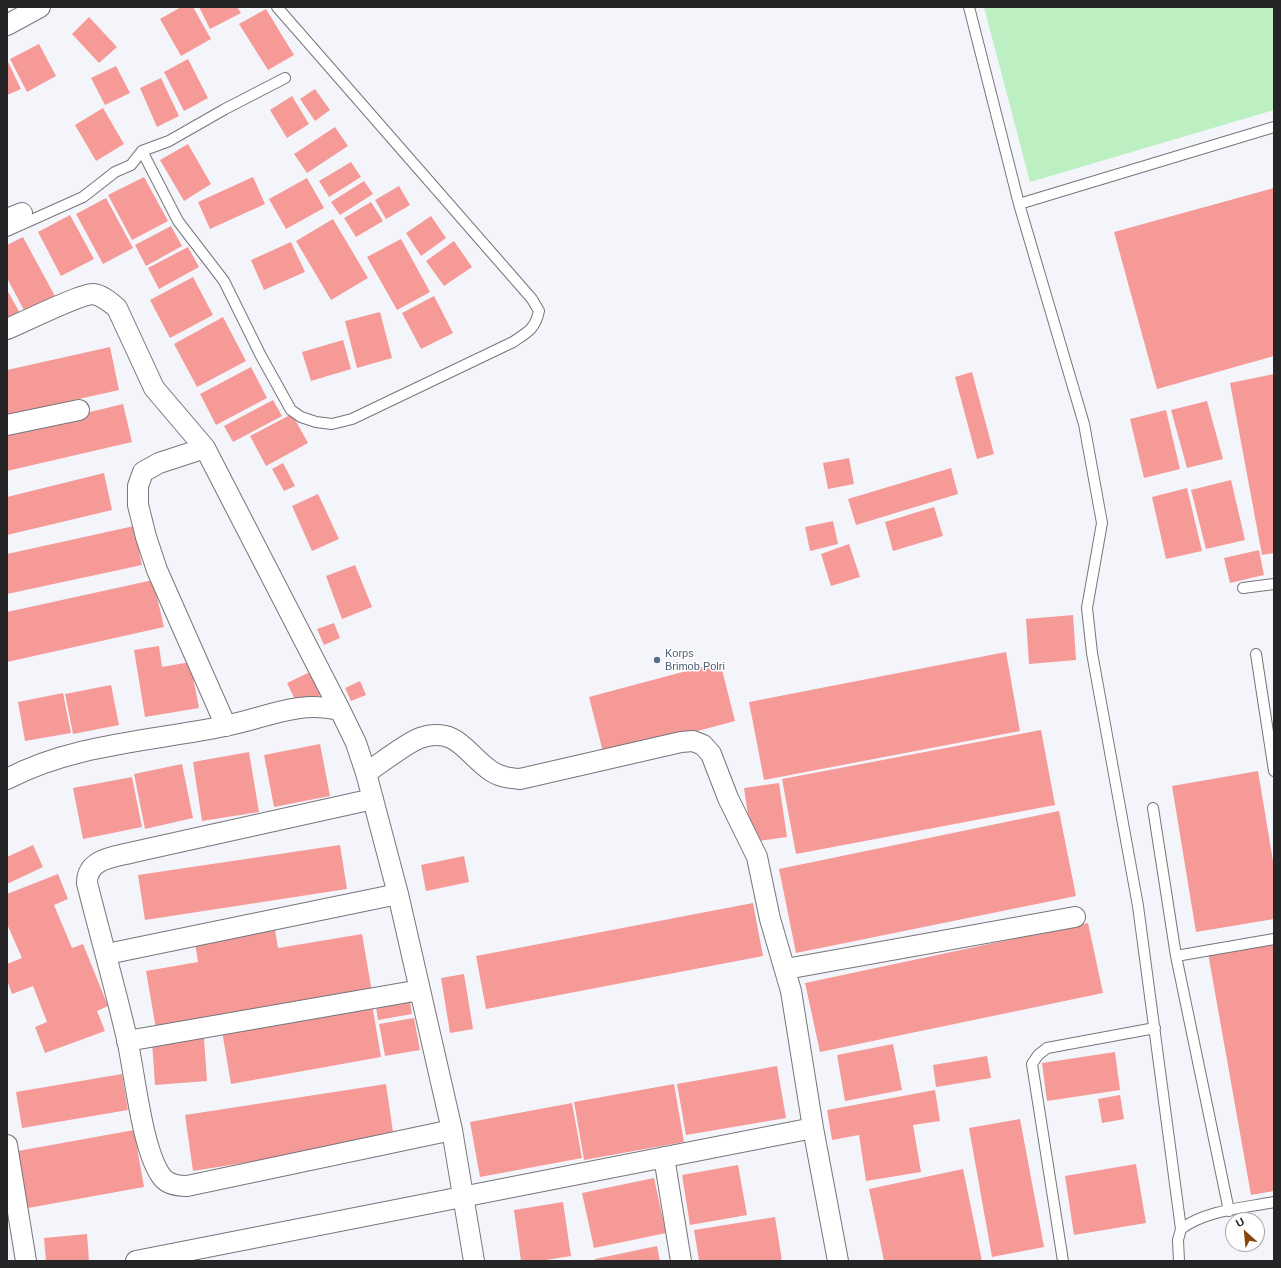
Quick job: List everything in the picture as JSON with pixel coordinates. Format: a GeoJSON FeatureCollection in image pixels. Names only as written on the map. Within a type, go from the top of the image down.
{"type":"FeatureCollection","features":[{"type":"Feature","properties":{"kind":"street"},"geometry":{"type":"LineString","coordinates":[[7,25],[40,7]]}},
{"type":"Feature","properties":{"kind":"street"},"geometry":{"type":"LineString","coordinates":[[7,329],[93,294],[106,298],[116,308],[154,388],[205,448],[340,710],[356,743],[366,773],[398,894],[452,1130],[462,1198],[474,1261]]}},
{"type":"Feature","properties":{"kind":"street"},"geometry":{"type":"LineString","coordinates":[[7,425],[79,410]]}},
{"type":"Feature","properties":{"kind":"street"},"geometry":{"type":"LineString","coordinates":[[205,448],[159,463],[143,472],[138,486],[138,505],[157,570],[226,726]]}},
{"type":"Feature","properties":{"kind":"street"},"geometry":{"type":"LineString","coordinates":[[7,779],[26,769],[65,756],[114,745],[226,726],[273,712],[323,706],[340,710]]}},
{"type":"Feature","properties":{"kind":"street"},"geometry":{"type":"LineString","coordinates":[[366,773],[419,738],[439,734],[453,738],[466,747],[491,771],[504,777],[520,779],[681,742],[693,741],[703,745],[711,754],[728,798],[757,857],[770,919],[792,991],[813,1128],[838,1261]]}},
{"type":"Feature","properties":{"kind":"street"},"geometry":{"type":"LineString","coordinates":[[373,799],[102,861],[92,867],[87,874],[87,883],[107,954],[127,1041],[144,1128],[153,1162],[163,1178],[175,1185],[187,1186],[452,1130]]}},
{"type":"Feature","properties":{"kind":"street"},"geometry":{"type":"LineString","coordinates":[[107,954],[398,894]]}},
{"type":"Feature","properties":{"kind":"street"},"geometry":{"type":"LineString","coordinates":[[786,969],[1075,917]]}},
{"type":"Feature","properties":{"kind":"street"},"geometry":{"type":"LineString","coordinates":[[127,1041],[420,990]]}},
{"type":"Feature","properties":{"kind":"street"},"geometry":{"type":"LineString","coordinates":[[136,1261],[813,1128]]}},
{"type":"Feature","properties":{"kind":"street"},"geometry":{"type":"LineString","coordinates":[[7,1145],[26,1261]]}},
{"type":"Feature","properties":{"kind":"street"},"geometry":{"type":"LineString","coordinates":[[664,1158],[681,1261]]}},
{"type":"Feature","properties":{"kind":"lane"},"geometry":{"type":"LineString","coordinates":[[142,151],[178,221],[224,281],[261,356],[291,410],[301,417],[316,422],[332,424],[352,419],[513,342],[536,324],[539,311],[532,299],[277,7]]}},
{"type":"Feature","properties":{"kind":"lane"},"geometry":{"type":"LineString","coordinates":[[969,7],[1019,204],[1084,424],[1102,523],[1087,608],[1092,654],[1138,906],[1181,1229],[1178,1240],[1179,1261]]}},
{"type":"Feature","properties":{"kind":"lane"},"geometry":{"type":"LineString","coordinates":[[7,231],[83,197],[115,172],[131,165],[142,151],[169,141],[225,109],[285,78]]}},
{"type":"Feature","properties":{"kind":"lane"},"geometry":{"type":"LineString","coordinates":[[1019,204],[1274,127]]}},
{"type":"Feature","properties":{"kind":"lane"},"geometry":{"type":"LineString","coordinates":[[1243,588],[1274,584]]}},
{"type":"Feature","properties":{"kind":"lane"},"geometry":{"type":"LineString","coordinates":[[1256,654],[1274,771]]}},
{"type":"Feature","properties":{"kind":"lane"},"geometry":{"type":"LineString","coordinates":[[1153,808],[1176,956],[1229,1211]]}},
{"type":"Feature","properties":{"kind":"lane"},"geometry":{"type":"LineString","coordinates":[[1176,956],[1274,939]]}},
{"type":"Feature","properties":{"kind":"lane"},"geometry":{"type":"LineString","coordinates":[[1063,1261],[1032,1064],[1038,1055],[1047,1048],[1155,1028]]}},
{"type":"Feature","properties":{"kind":"lane"},"geometry":{"type":"LineString","coordinates":[[1181,1229],[1190,1222],[1202,1217],[1274,1202]]}},
{"type":"Feature","properties":{"kind":"green space"},"geometry":{"type":"Polygon","coordinates":[[[984,7],[1274,7],[1274,110],[1030,182],[984,7]]]}},
{"type":"Feature","properties":{"kind":"building"},"geometry":{"type":"Polygon","coordinates":[[[181,7],[193,7],[211,39],[181,56],[160,19],[181,7]]]}},
{"type":"Feature","properties":{"kind":"building"},"geometry":{"type":"Polygon","coordinates":[[[199,7],[237,7],[241,13],[210,29],[199,7]]]}},
{"type":"Feature","properties":{"kind":"building"},"geometry":{"type":"Polygon","coordinates":[[[266,9],[294,55],[268,70],[239,24],[266,9]]]}},
{"type":"Feature","properties":{"kind":"building"},"geometry":{"type":"Polygon","coordinates":[[[89,17],[117,47],[99,63],[72,34],[89,17]]]}},
{"type":"Feature","properties":{"kind":"building"},"geometry":{"type":"Polygon","coordinates":[[[39,44],[56,76],[27,92],[10,59],[39,44]]]}},
{"type":"Feature","properties":{"kind":"building"},"geometry":{"type":"Polygon","coordinates":[[[188,59],[208,98],[184,111],[164,72],[188,59]]]}},
{"type":"Feature","properties":{"kind":"building"},"geometry":{"type":"Polygon","coordinates":[[[7,60],[21,89],[7,95],[7,60]]]}},
{"type":"Feature","properties":{"kind":"building"},"geometry":{"type":"Polygon","coordinates":[[[116,66],[130,93],[105,105],[91,78],[116,66]]]}},
{"type":"Feature","properties":{"kind":"building"},"geometry":{"type":"Polygon","coordinates":[[[161,78],[179,116],[157,127],[140,88],[161,78]]]}},
{"type":"Feature","properties":{"kind":"building"},"geometry":{"type":"Polygon","coordinates":[[[315,89],[330,110],[315,121],[300,99],[315,89]]]}},
{"type":"Feature","properties":{"kind":"building"},"geometry":{"type":"Polygon","coordinates":[[[292,96],[309,124],[287,138],[270,110],[292,96]]]}},
{"type":"Feature","properties":{"kind":"building"},"geometry":{"type":"Polygon","coordinates":[[[103,108],[124,144],[96,161],[75,125],[103,108]]]}},
{"type":"Feature","properties":{"kind":"building"},"geometry":{"type":"Polygon","coordinates":[[[335,127],[348,146],[307,173],[294,154],[335,127]]]}},
{"type":"Feature","properties":{"kind":"building"},"geometry":{"type":"Polygon","coordinates":[[[188,144],[211,184],[184,201],[160,160],[188,144]]]}},
{"type":"Feature","properties":{"kind":"building"},"geometry":{"type":"Polygon","coordinates":[[[351,162],[361,177],[329,197],[319,181],[351,162]]]}},
{"type":"Feature","properties":{"kind":"building"},"geometry":{"type":"Polygon","coordinates":[[[144,177],[168,221],[132,240],[108,195],[144,177]]]}},
{"type":"Feature","properties":{"kind":"building"},"geometry":{"type":"Polygon","coordinates":[[[253,177],[265,204],[210,229],[198,202],[253,177]]]}},
{"type":"Feature","properties":{"kind":"building"},"geometry":{"type":"Polygon","coordinates":[[[307,178],[324,208],[286,229],[269,199],[307,178]]]}},
{"type":"Feature","properties":{"kind":"building"},"geometry":{"type":"Polygon","coordinates":[[[364,181],[373,194],[340,215],[331,202],[364,181]]]}},
{"type":"Feature","properties":{"kind":"building"},"geometry":{"type":"Polygon","coordinates":[[[399,186],[410,205],[386,219],[375,200],[399,186]]]}},
{"type":"Feature","properties":{"kind":"building"},"geometry":{"type":"Polygon","coordinates":[[[1274,188],[1274,356],[1157,389],[1114,232],[1274,188]]]}},
{"type":"Feature","properties":{"kind":"building"},"geometry":{"type":"Polygon","coordinates":[[[106,198],[133,248],[103,264],[76,214],[106,198]]]}},
{"type":"Feature","properties":{"kind":"building"},"geometry":{"type":"Polygon","coordinates":[[[371,202],[383,221],[356,237],[344,218],[371,202]]]}},
{"type":"Feature","properties":{"kind":"building"},"geometry":{"type":"Polygon","coordinates":[[[70,215],[94,259],[61,276],[38,232],[70,215]]]}},
{"type":"Feature","properties":{"kind":"building"},"geometry":{"type":"Polygon","coordinates":[[[431,216],[446,238],[421,256],[406,233],[431,216]]]}},
{"type":"Feature","properties":{"kind":"building"},"geometry":{"type":"Polygon","coordinates":[[[333,219],[368,278],[331,300],[296,241],[333,219]]]}},
{"type":"Feature","properties":{"kind":"building"},"geometry":{"type":"Polygon","coordinates":[[[171,226],[182,246],[146,266],[135,245],[171,226]]]}},
{"type":"Feature","properties":{"kind":"building"},"geometry":{"type":"Polygon","coordinates":[[[23,237],[56,298],[26,314],[7,278],[7,245],[23,237]]]}},
{"type":"Feature","properties":{"kind":"building"},"geometry":{"type":"Polygon","coordinates":[[[401,239],[430,292],[397,310],[367,257],[401,239]]]}},
{"type":"Feature","properties":{"kind":"building"},"geometry":{"type":"Polygon","coordinates":[[[454,241],[472,267],[444,286],[426,261],[454,241]]]}},
{"type":"Feature","properties":{"kind":"building"},"geometry":{"type":"Polygon","coordinates":[[[291,242],[305,272],[264,290],[251,260],[291,242]]]}},
{"type":"Feature","properties":{"kind":"building"},"geometry":{"type":"Polygon","coordinates":[[[188,247],[199,267],[159,289],[148,268],[188,247]]]}},
{"type":"Feature","properties":{"kind":"building"},"geometry":{"type":"Polygon","coordinates":[[[193,277],[213,315],[170,338],[150,300],[193,277]]]}},
{"type":"Feature","properties":{"kind":"building"},"geometry":{"type":"Polygon","coordinates":[[[7,290],[20,313],[7,320],[7,290]]]}},
{"type":"Feature","properties":{"kind":"building"},"geometry":{"type":"Polygon","coordinates":[[[434,296],[453,333],[421,349],[402,313],[434,296]]]}},
{"type":"Feature","properties":{"kind":"building"},"geometry":{"type":"Polygon","coordinates":[[[380,312],[392,358],[357,368],[345,321],[380,312]]]}},
{"type":"Feature","properties":{"kind":"building"},"geometry":{"type":"Polygon","coordinates":[[[223,317],[246,361],[197,387],[174,344],[223,317]]]}},
{"type":"Feature","properties":{"kind":"building"},"geometry":{"type":"Polygon","coordinates":[[[343,340],[351,369],[311,381],[302,352],[343,340]]]}},
{"type":"Feature","properties":{"kind":"building"},"geometry":{"type":"Polygon","coordinates":[[[110,347],[119,390],[7,415],[7,370],[110,347]]]}},
{"type":"Feature","properties":{"kind":"building"},"geometry":{"type":"Polygon","coordinates":[[[251,367],[267,398],[216,425],[200,394],[251,367]]]}},
{"type":"Feature","properties":{"kind":"building"},"geometry":{"type":"Polygon","coordinates":[[[972,372],[994,454],[977,459],[955,377],[972,372]]]}},
{"type":"Feature","properties":{"kind":"building"},"geometry":{"type":"Polygon","coordinates":[[[1274,374],[1274,553],[1262,555],[1230,383],[1274,374]]]}},
{"type":"Feature","properties":{"kind":"building"},"geometry":{"type":"Polygon","coordinates":[[[273,400],[282,416],[233,442],[224,426],[273,400]]]}},
{"type":"Feature","properties":{"kind":"building"},"geometry":{"type":"Polygon","coordinates":[[[1207,401],[1223,459],[1187,468],[1171,410],[1207,401]]]}},
{"type":"Feature","properties":{"kind":"building"},"geometry":{"type":"Polygon","coordinates":[[[123,404],[132,442],[7,471],[7,432],[123,404]]]}},
{"type":"Feature","properties":{"kind":"building"},"geometry":{"type":"Polygon","coordinates":[[[1166,410],[1180,469],[1144,478],[1130,419],[1166,410]]]}},
{"type":"Feature","properties":{"kind":"building"},"geometry":{"type":"Polygon","coordinates":[[[292,414],[308,443],[266,466],[250,436],[292,414]]]}},
{"type":"Feature","properties":{"kind":"building"},"geometry":{"type":"Polygon","coordinates":[[[849,458],[854,484],[828,489],[823,463],[849,458]]]}},
{"type":"Feature","properties":{"kind":"building"},"geometry":{"type":"Polygon","coordinates":[[[283,463],[295,486],[284,491],[272,469],[283,463]]]}},
{"type":"Feature","properties":{"kind":"building"},"geometry":{"type":"Polygon","coordinates":[[[951,468],[958,494],[856,525],[848,499],[951,468]]]}},
{"type":"Feature","properties":{"kind":"building"},"geometry":{"type":"Polygon","coordinates":[[[104,473],[112,510],[7,535],[7,497],[104,473]]]}},
{"type":"Feature","properties":{"kind":"building"},"geometry":{"type":"Polygon","coordinates":[[[1231,480],[1245,540],[1206,549],[1191,490],[1231,480]]]}},
{"type":"Feature","properties":{"kind":"building"},"geometry":{"type":"Polygon","coordinates":[[[1187,488],[1202,551],[1166,559],[1152,497],[1187,488]]]}},
{"type":"Feature","properties":{"kind":"building"},"geometry":{"type":"Polygon","coordinates":[[[318,494],[339,539],[312,551],[292,506],[318,494]]]}},
{"type":"Feature","properties":{"kind":"building"},"geometry":{"type":"Polygon","coordinates":[[[934,507],[943,536],[893,551],[885,522],[934,507]]]}},
{"type":"Feature","properties":{"kind":"building"},"geometry":{"type":"Polygon","coordinates":[[[833,521],[838,544],[810,551],[805,527],[833,521]]]}},
{"type":"Feature","properties":{"kind":"building"},"geometry":{"type":"Polygon","coordinates":[[[134,526],[142,565],[7,594],[7,554],[134,526]]]}},
{"type":"Feature","properties":{"kind":"building"},"geometry":{"type":"Polygon","coordinates":[[[849,544],[860,577],[831,586],[821,554],[849,544]]]}},
{"type":"Feature","properties":{"kind":"building"},"geometry":{"type":"Polygon","coordinates":[[[1259,550],[1264,575],[1230,583],[1224,558],[1259,550]]]}},
{"type":"Feature","properties":{"kind":"building"},"geometry":{"type":"Polygon","coordinates":[[[355,565],[372,607],[342,619],[326,576],[355,565]]]}},
{"type":"Feature","properties":{"kind":"building"},"geometry":{"type":"Polygon","coordinates":[[[153,580],[164,627],[7,662],[7,612],[153,580]]]}},
{"type":"Feature","properties":{"kind":"building"},"geometry":{"type":"Polygon","coordinates":[[[1073,615],[1076,660],[1029,664],[1026,619],[1073,615]]]}},
{"type":"Feature","properties":{"kind":"building"},"geometry":{"type":"Polygon","coordinates":[[[334,623],[340,638],[324,645],[317,629],[334,623]]]}},
{"type":"Feature","properties":{"kind":"building"},"geometry":{"type":"Polygon","coordinates":[[[159,646],[162,667],[190,662],[199,708],[145,717],[134,650],[159,646]]]}},
{"type":"Feature","properties":{"kind":"building"},"geometry":{"type":"Polygon","coordinates":[[[1006,652],[1020,731],[764,780],[749,702],[1006,652]]]}},
{"type":"Feature","properties":{"kind":"building"},"geometry":{"type":"Polygon","coordinates":[[[720,662],[735,721],[604,756],[589,697],[720,662]]]}},
{"type":"Feature","properties":{"kind":"building"},"geometry":{"type":"Polygon","coordinates":[[[310,672],[321,695],[298,706],[287,683],[310,672]]]}},
{"type":"Feature","properties":{"kind":"building"},"geometry":{"type":"Polygon","coordinates":[[[360,681],[366,695],[351,701],[345,688],[360,681]]]}},
{"type":"Feature","properties":{"kind":"building"},"geometry":{"type":"Polygon","coordinates":[[[111,685],[119,725],[73,734],[65,694],[111,685]]]}},
{"type":"Feature","properties":{"kind":"building"},"geometry":{"type":"Polygon","coordinates":[[[63,693],[71,733],[25,741],[18,702],[63,693]]]}},
{"type":"Feature","properties":{"kind":"building"},"geometry":{"type":"Polygon","coordinates":[[[1041,730],[1055,805],[796,854],[782,779],[1041,730]]]}},
{"type":"Feature","properties":{"kind":"building"},"geometry":{"type":"Polygon","coordinates":[[[320,744],[330,796],[274,807],[264,755],[320,744]]]}},
{"type":"Feature","properties":{"kind":"building"},"geometry":{"type":"Polygon","coordinates":[[[249,752],[259,812],[202,821],[193,762],[249,752]]]}},
{"type":"Feature","properties":{"kind":"building"},"geometry":{"type":"Polygon","coordinates":[[[182,764],[193,818],[145,829],[134,774],[182,764]]]}},
{"type":"Feature","properties":{"kind":"building"},"geometry":{"type":"Polygon","coordinates":[[[1258,771],[1274,867],[1274,919],[1196,932],[1172,786],[1258,771]]]}},
{"type":"Feature","properties":{"kind":"building"},"geometry":{"type":"Polygon","coordinates":[[[132,777],[142,827],[83,839],[73,788],[132,777]]]}},
{"type":"Feature","properties":{"kind":"building"},"geometry":{"type":"Polygon","coordinates":[[[779,783],[787,837],[752,842],[744,788],[779,783]]]}},
{"type":"Feature","properties":{"kind":"building"},"geometry":{"type":"Polygon","coordinates":[[[1059,811],[1076,896],[796,953],[779,869],[1059,811]]]}},
{"type":"Feature","properties":{"kind":"building"},"geometry":{"type":"Polygon","coordinates":[[[33,845],[43,867],[7,884],[7,857],[33,845]]]}},
{"type":"Feature","properties":{"kind":"building"},"geometry":{"type":"Polygon","coordinates":[[[340,845],[347,889],[145,920],[138,875],[340,845]]]}},
{"type":"Feature","properties":{"kind":"building"},"geometry":{"type":"Polygon","coordinates":[[[464,856],[469,882],[426,891],[421,865],[464,856]]]}},
{"type":"Feature","properties":{"kind":"building"},"geometry":{"type":"Polygon","coordinates":[[[58,874],[68,899],[54,905],[72,948],[83,944],[108,1006],[97,1011],[105,1031],[45,1053],[35,1027],[47,1022],[33,986],[12,994],[7,980],[7,964],[22,958],[7,924],[7,894],[58,874]]]}},
{"type":"Feature","properties":{"kind":"building"},"geometry":{"type":"Polygon","coordinates":[[[753,903],[763,956],[486,1009],[476,956],[753,903]]]}},
{"type":"Feature","properties":{"kind":"building"},"geometry":{"type":"Polygon","coordinates":[[[1088,923],[1103,993],[820,1052],[805,983],[1088,923]]]}},
{"type":"Feature","properties":{"kind":"building"},"geometry":{"type":"Polygon","coordinates":[[[275,929],[278,948],[362,934],[372,992],[156,1029],[146,971],[198,962],[195,943],[275,929]]]}},
{"type":"Feature","properties":{"kind":"building"},"geometry":{"type":"Polygon","coordinates":[[[1274,941],[1274,1191],[1251,1195],[1208,953],[1274,941]]]}},
{"type":"Feature","properties":{"kind":"building"},"geometry":{"type":"Polygon","coordinates":[[[464,974],[473,1029],[450,1033],[441,978],[464,974]]]}},
{"type":"Feature","properties":{"kind":"building"},"geometry":{"type":"Polygon","coordinates":[[[409,996],[412,1014],[378,1020],[375,1001],[409,996]]]}},
{"type":"Feature","properties":{"kind":"building"},"geometry":{"type":"Polygon","coordinates":[[[372,1004],[381,1057],[231,1084],[222,1031],[372,1004]]]}},
{"type":"Feature","properties":{"kind":"building"},"geometry":{"type":"Polygon","coordinates":[[[414,1018],[420,1050],[385,1056],[379,1024],[414,1018]]]}},
{"type":"Feature","properties":{"kind":"building"},"geometry":{"type":"Polygon","coordinates":[[[204,1038],[207,1081],[155,1085],[152,1042],[204,1038]]]}},
{"type":"Feature","properties":{"kind":"building"},"geometry":{"type":"Polygon","coordinates":[[[893,1044],[902,1090],[845,1101],[837,1055],[893,1044]]]}},
{"type":"Feature","properties":{"kind":"building"},"geometry":{"type":"Polygon","coordinates":[[[1115,1052],[1120,1090],[1047,1101],[1042,1063],[1115,1052]]]}},
{"type":"Feature","properties":{"kind":"building"},"geometry":{"type":"Polygon","coordinates":[[[987,1056],[991,1078],[936,1087],[933,1065],[987,1056]]]}},
{"type":"Feature","properties":{"kind":"building"},"geometry":{"type":"Polygon","coordinates":[[[777,1066],[786,1118],[686,1135],[677,1084],[777,1066]]]}},
{"type":"Feature","properties":{"kind":"building"},"geometry":{"type":"Polygon","coordinates":[[[122,1074],[128,1110],[22,1128],[16,1092],[122,1074]]]}},
{"type":"Feature","properties":{"kind":"building"},"geometry":{"type":"Polygon","coordinates":[[[386,1084],[394,1139],[193,1171],[185,1115],[386,1084]]]}},
{"type":"Feature","properties":{"kind":"building"},"geometry":{"type":"Polygon","coordinates":[[[674,1084],[684,1142],[584,1160],[574,1102],[674,1084]]]}},
{"type":"Feature","properties":{"kind":"building"},"geometry":{"type":"Polygon","coordinates":[[[935,1090],[940,1121],[913,1125],[921,1172],[866,1181],[859,1135],[832,1140],[827,1110],[935,1090]]]}},
{"type":"Feature","properties":{"kind":"building"},"geometry":{"type":"Polygon","coordinates":[[[1120,1095],[1124,1119],[1102,1123],[1098,1099],[1120,1095]]]}},
{"type":"Feature","properties":{"kind":"building"},"geometry":{"type":"Polygon","coordinates":[[[572,1103],[582,1158],[480,1177],[470,1122],[572,1103]]]}},
{"type":"Feature","properties":{"kind":"building"},"geometry":{"type":"Polygon","coordinates":[[[1020,1119],[1044,1247],[992,1257],[969,1128],[1020,1119]]]}},
{"type":"Feature","properties":{"kind":"building"},"geometry":{"type":"Polygon","coordinates":[[[134,1130],[144,1187],[28,1208],[18,1151],[134,1130]]]}},
{"type":"Feature","properties":{"kind":"building"},"geometry":{"type":"Polygon","coordinates":[[[1136,1164],[1146,1223],[1074,1235],[1065,1176],[1136,1164]]]}},
{"type":"Feature","properties":{"kind":"building"},"geometry":{"type":"Polygon","coordinates":[[[738,1165],[747,1215],[690,1225],[682,1175],[738,1165]]]}},
{"type":"Feature","properties":{"kind":"building"},"geometry":{"type":"Polygon","coordinates":[[[963,1169],[982,1261],[884,1261],[869,1189],[963,1169]]]}},
{"type":"Feature","properties":{"kind":"building"},"geometry":{"type":"Polygon","coordinates":[[[654,1178],[666,1233],[594,1248],[582,1193],[654,1178]]]}},
{"type":"Feature","properties":{"kind":"building"},"geometry":{"type":"Polygon","coordinates":[[[563,1202],[571,1256],[540,1261],[521,1261],[514,1210],[563,1202]]]}},
{"type":"Feature","properties":{"kind":"building"},"geometry":{"type":"Polygon","coordinates":[[[775,1217],[782,1261],[699,1261],[694,1230],[775,1217]]]}},
{"type":"Feature","properties":{"kind":"building"},"geometry":{"type":"Polygon","coordinates":[[[87,1234],[89,1261],[46,1261],[44,1238],[87,1234]]]}},
{"type":"Feature","properties":{"kind":"building"},"geometry":{"type":"Polygon","coordinates":[[[657,1246],[660,1261],[595,1261],[595,1259],[657,1246]]]}},
{"type":"Feature","properties":{"kind":"place","name":"Korps Brimob Polri"},"geometry":{"type":"Point","coordinates":[657,660]}}]}
